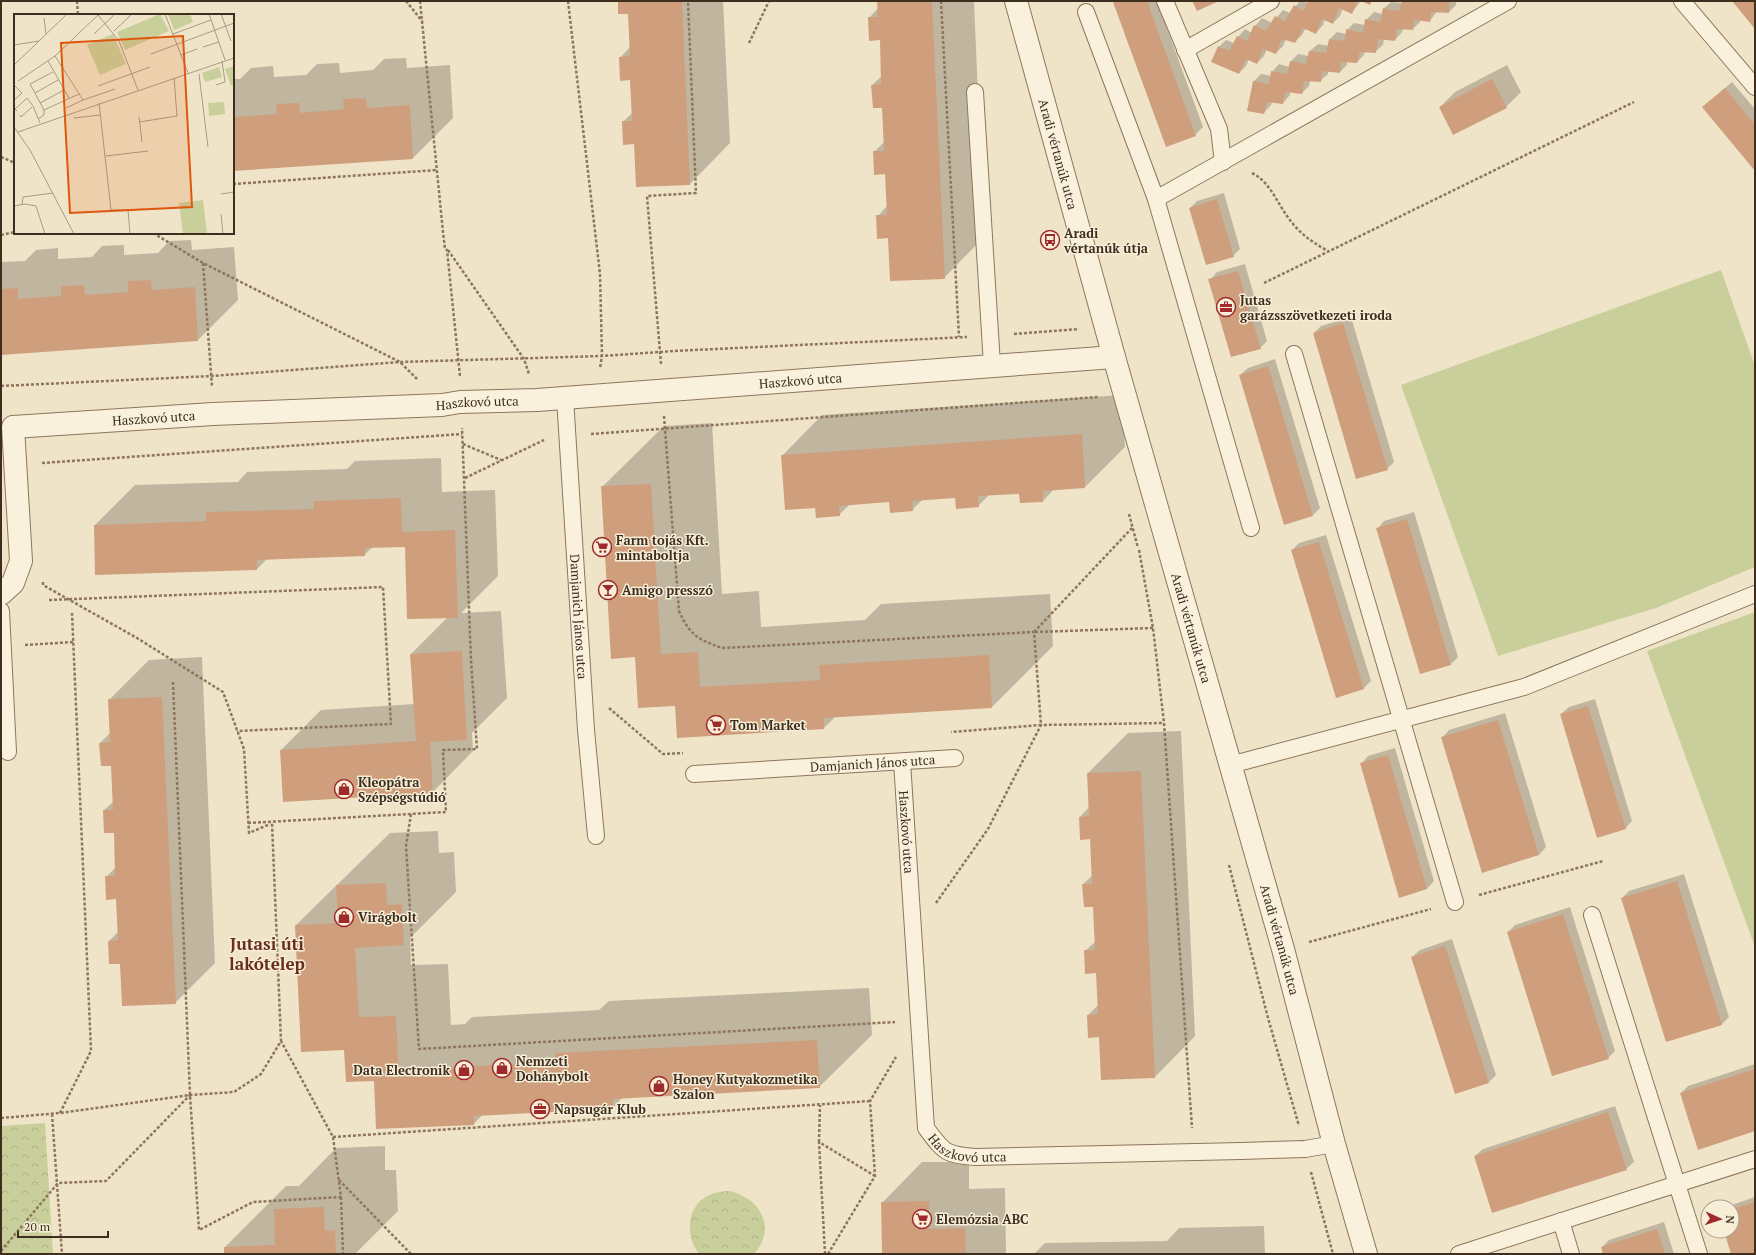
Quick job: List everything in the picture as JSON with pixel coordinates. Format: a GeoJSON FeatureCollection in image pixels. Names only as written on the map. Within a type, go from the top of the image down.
{"type":"FeatureCollection","features":[{"type":"Feature","properties":{"kind":"street","name":"Aradi vértanúk utca"},"geometry":{"type":"LineString","coordinates":[[1016,1],[1114,357],[1283,950],[1334,1144],[1366,1254]]}},
{"type":"Feature","properties":{"kind":"street","name":"Haszkovó utca"},"geometry":{"type":"LineString","coordinates":[[1,594],[13,583],[21,561],[13,427],[212,414],[537,400],[1114,357]]}},
{"type":"Feature","properties":{"kind":"lane"},"geometry":{"type":"LineString","coordinates":[[1165,1],[1219,129],[1223,162]]}},
{"type":"Feature","properties":{"kind":"lane"},"geometry":{"type":"LineString","coordinates":[[1185,50],[1270,1]]}},
{"type":"Feature","properties":{"kind":"lane"},"geometry":{"type":"LineString","coordinates":[[1156,199],[1508,1]]}},
{"type":"Feature","properties":{"kind":"lane"},"geometry":{"type":"LineString","coordinates":[[1682,1],[1755,87]]}},
{"type":"Feature","properties":{"kind":"lane"},"geometry":{"type":"LineString","coordinates":[[1086,12],[1156,199],[1251,528]]}},
{"type":"Feature","properties":{"kind":"lane"},"geometry":{"type":"LineString","coordinates":[[975,92],[992,365]]}},
{"type":"Feature","properties":{"kind":"lane"},"geometry":{"type":"LineString","coordinates":[[1294,354],[1455,902]]}},
{"type":"Feature","properties":{"kind":"lane","name":"Damjanich János utca"},"geometry":{"type":"LineString","coordinates":[[565,398],[586,730],[596,836]]}},
{"type":"Feature","properties":{"kind":"lane"},"geometry":{"type":"LineString","coordinates":[[1230,765],[1524,687],[1755,594]]}},
{"type":"Feature","properties":{"kind":"lane"},"geometry":{"type":"LineString","coordinates":[[1,611],[8,752]]}},
{"type":"Feature","properties":{"kind":"lane","name":"Damjanich János utca"},"geometry":{"type":"LineString","coordinates":[[694,774],[955,758]]}},
{"type":"Feature","properties":{"kind":"lane","name":"Haszkovó utca"},"geometry":{"type":"LineString","coordinates":[[902,762],[926,1128],[941,1148],[954,1155],[976,1157],[1241,1152],[1305,1149],[1334,1144]]}},
{"type":"Feature","properties":{"kind":"lane"},"geometry":{"type":"LineString","coordinates":[[1592,915],[1700,1254]]}},
{"type":"Feature","properties":{"kind":"lane"},"geometry":{"type":"LineString","coordinates":[[1459,1254],[1755,1159]]}},
{"type":"Feature","properties":{"kind":"lane"},"geometry":{"type":"LineString","coordinates":[[1561,1221],[1571,1254]]}},
{"type":"Feature","properties":{"kind":"path"},"geometry":{"type":"LineString","coordinates":[[78,1],[78,14]]}},
{"type":"Feature","properties":{"kind":"path"},"geometry":{"type":"LineString","coordinates":[[406,1],[423,22]]}},
{"type":"Feature","properties":{"kind":"path"},"geometry":{"type":"LineString","coordinates":[[420,1],[445,249],[524,359],[537,400]]}},
{"type":"Feature","properties":{"kind":"path"},"geometry":{"type":"LineString","coordinates":[[568,1],[600,274],[602,356],[594,395]]}},
{"type":"Feature","properties":{"kind":"path"},"geometry":{"type":"LineString","coordinates":[[688,1],[696,193],[647,196],[661,352],[665,428],[679,611],[686,627],[701,640],[722,648],[1034,632],[1154,628]]}},
{"type":"Feature","properties":{"kind":"path"},"geometry":{"type":"LineString","coordinates":[[749,43],[769,1]]}},
{"type":"Feature","properties":{"kind":"path"},"geometry":{"type":"LineString","coordinates":[[941,1],[959,337]]}},
{"type":"Feature","properties":{"kind":"path"},"geometry":{"type":"LineString","coordinates":[[1264,283],[1634,102]]}},
{"type":"Feature","properties":{"kind":"path"},"geometry":{"type":"LineString","coordinates":[[1,157],[14,163]]}},
{"type":"Feature","properties":{"kind":"path"},"geometry":{"type":"LineString","coordinates":[[1223,162],[1255,174],[1271,190],[1287,216],[1306,238],[1329,252]]}},
{"type":"Feature","properties":{"kind":"path"},"geometry":{"type":"LineString","coordinates":[[234,184],[437,170]]}},
{"type":"Feature","properties":{"kind":"path"},"geometry":{"type":"LineString","coordinates":[[1,236],[14,232]]}},
{"type":"Feature","properties":{"kind":"path"},"geometry":{"type":"LineString","coordinates":[[155,234],[203,263],[400,362],[451,404],[462,434],[476,749],[443,750],[446,812],[248,824]]}},
{"type":"Feature","properties":{"kind":"path"},"geometry":{"type":"LineString","coordinates":[[447,250],[460,361],[451,404]]}},
{"type":"Feature","properties":{"kind":"path"},"geometry":{"type":"LineString","coordinates":[[203,263],[212,376],[212,414]]}},
{"type":"Feature","properties":{"kind":"path"},"geometry":{"type":"LineString","coordinates":[[1,386],[212,376],[400,362],[602,356],[990,336],[1079,329]]}},
{"type":"Feature","properties":{"kind":"path"},"geometry":{"type":"LineString","coordinates":[[465,478],[566,430],[577,435],[1101,397]]}},
{"type":"Feature","properties":{"kind":"path"},"geometry":{"type":"LineString","coordinates":[[40,463],[462,434]]}},
{"type":"Feature","properties":{"kind":"path"},"geometry":{"type":"LineString","coordinates":[[463,444],[501,461]]}},
{"type":"Feature","properties":{"kind":"path"},"geometry":{"type":"LineString","coordinates":[[913,937],[988,829],[1041,725],[1034,632],[1132,528]]}},
{"type":"Feature","properties":{"kind":"path"},"geometry":{"type":"LineString","coordinates":[[1139,550],[1154,628],[1164,723],[1190,1104]]}},
{"type":"Feature","properties":{"kind":"path"},"geometry":{"type":"LineString","coordinates":[[43,577],[43,585],[137,638],[223,692],[244,749],[249,833],[272,823]]}},
{"type":"Feature","properties":{"kind":"path"},"geometry":{"type":"LineString","coordinates":[[49,600],[383,587],[391,724],[237,731]]}},
{"type":"Feature","properties":{"kind":"path"},"geometry":{"type":"LineString","coordinates":[[60,1113],[91,1051],[72,613]]}},
{"type":"Feature","properties":{"kind":"path"},"geometry":{"type":"LineString","coordinates":[[3,647],[73,642]]}},
{"type":"Feature","properties":{"kind":"path"},"geometry":{"type":"LineString","coordinates":[[173,682],[190,1095],[199,1230],[253,1202],[341,1197]]}},
{"type":"Feature","properties":{"kind":"path"},"geometry":{"type":"LineString","coordinates":[[606,706],[663,754],[686,752]]}},
{"type":"Feature","properties":{"kind":"path"},"geometry":{"type":"LineString","coordinates":[[946,733],[1041,725],[1164,723]]}},
{"type":"Feature","properties":{"kind":"path"},"geometry":{"type":"LineString","coordinates":[[411,814],[406,846],[419,1049],[918,1021]]}},
{"type":"Feature","properties":{"kind":"path"},"geometry":{"type":"LineString","coordinates":[[272,823],[281,1041],[332,1137],[341,1197],[343,1254]]}},
{"type":"Feature","properties":{"kind":"path"},"geometry":{"type":"LineString","coordinates":[[828,1254],[875,1176],[870,1101],[918,1021]]}},
{"type":"Feature","properties":{"kind":"path"},"geometry":{"type":"LineString","coordinates":[[1,1118],[52,1114],[190,1095],[234,1092],[261,1074],[281,1041]]}},
{"type":"Feature","properties":{"kind":"path"},"geometry":{"type":"LineString","coordinates":[[1,1252],[58,1183],[106,1181],[190,1095]]}},
{"type":"Feature","properties":{"kind":"path"},"geometry":{"type":"LineString","coordinates":[[332,1137],[870,1101]]}},
{"type":"Feature","properties":{"kind":"path"},"geometry":{"type":"LineString","coordinates":[[820,1105],[819,1142],[824,1254]]}},
{"type":"Feature","properties":{"kind":"path"},"geometry":{"type":"LineString","coordinates":[[52,1114],[62,1254]]}},
{"type":"Feature","properties":{"kind":"path"},"geometry":{"type":"LineString","coordinates":[[819,1142],[875,1176]]}},
{"type":"Feature","properties":{"kind":"path"},"geometry":{"type":"LineString","coordinates":[[339,1179],[411,1254]]}},
{"type":"Feature","properties":{"kind":"green space"},"geometry":{"type":"Polygon","coordinates":[[[1721,270],[1755,366],[1755,567],[1656,608],[1498,656],[1401,385],[1721,270]]]}},
{"type":"Feature","properties":{"kind":"green space"},"geometry":{"type":"Polygon","coordinates":[[[1755,612],[1755,947],[1647,651],[1755,612]]]}},
{"type":"Feature","properties":{"kind":"green space"},"geometry":{"type":"Polygon","coordinates":[[[45,1123],[53,1254],[1,1254],[1,1126],[45,1123]]]}},
{"type":"Feature","properties":{"kind":"green space"},"geometry":{"type":"Polygon","coordinates":[[[730,1191],[741,1195],[750,1201],[762,1216],[765,1225],[761,1244],[754,1254],[699,1254],[691,1239],[690,1222],[692,1214],[701,1200],[709,1195],[730,1191]]]}},
{"type":"Feature","properties":{"kind":"building"},"geometry":{"type":"Polygon","coordinates":[[[618,1],[682,1],[690,185],[636,187],[634,144],[623,145],[622,121],[632,121],[630,80],[620,81],[619,57],[630,56],[628,14],[618,14],[618,1]]]}},
{"type":"Feature","properties":{"kind":"building"},"geometry":{"type":"Polygon","coordinates":[[[877,1],[932,1],[945,279],[890,281],[888,238],[877,239],[876,215],[887,215],[885,174],[874,175],[873,151],[884,151],[882,108],[873,108],[871,85],[881,84],[880,40],[869,41],[868,17],[878,17],[877,1]]]}},
{"type":"Feature","properties":{"kind":"building"},"geometry":{"type":"Polygon","coordinates":[[[1147,1],[1196,136],[1166,147],[1113,2],[1147,1]]]}},
{"type":"Feature","properties":{"kind":"building"},"geometry":{"type":"Polygon","coordinates":[[[1192,1],[1219,1],[1197,11],[1192,1]]]}},
{"type":"Feature","properties":{"kind":"building"},"geometry":{"type":"Polygon","coordinates":[[[1308,1],[1358,1],[1352,14],[1339,8],[1333,24],[1322,19],[1316,34],[1303,28],[1295,43],[1282,39],[1276,54],[1263,49],[1257,64],[1246,59],[1239,74],[1211,62],[1218,46],[1229,51],[1237,36],[1247,41],[1254,25],[1266,31],[1275,16],[1285,21],[1294,5],[1303,11],[1308,1]]]}},
{"type":"Feature","properties":{"kind":"building"},"geometry":{"type":"Polygon","coordinates":[[[1361,1],[1372,1],[1370,5],[1361,1]]]}},
{"type":"Feature","properties":{"kind":"building"},"geometry":{"type":"Polygon","coordinates":[[[1402,1],[1449,1],[1449,13],[1431,12],[1430,22],[1414,20],[1413,30],[1397,29],[1395,41],[1378,39],[1376,53],[1360,52],[1357,63],[1341,62],[1340,73],[1322,71],[1321,82],[1304,81],[1302,94],[1285,92],[1283,104],[1267,102],[1264,114],[1247,111],[1253,81],[1269,84],[1271,71],[1287,74],[1290,61],[1306,64],[1309,51],[1326,53],[1329,39],[1345,41],[1346,29],[1363,33],[1365,19],[1380,22],[1383,8],[1399,11],[1402,1]]]}},
{"type":"Feature","properties":{"kind":"building"},"geometry":{"type":"Polygon","coordinates":[[[1732,1],[1755,1],[1755,29],[1732,1]]]}},
{"type":"Feature","properties":{"kind":"building"},"geometry":{"type":"Polygon","coordinates":[[[1492,79],[1507,108],[1453,135],[1439,107],[1492,79]]]}},
{"type":"Feature","properties":{"kind":"building"},"geometry":{"type":"Polygon","coordinates":[[[1725,88],[1755,125],[1755,171],[1702,107],[1725,88]]]}},
{"type":"Feature","properties":{"kind":"building"},"geometry":{"type":"Polygon","coordinates":[[[366,98],[367,108],[410,105],[413,159],[234,171],[234,117],[277,114],[276,104],[299,103],[300,113],[344,109],[343,99],[366,98]]]}},
{"type":"Feature","properties":{"kind":"building"},"geometry":{"type":"Polygon","coordinates":[[[1217,199],[1234,257],[1206,265],[1189,208],[1217,199]]]}},
{"type":"Feature","properties":{"kind":"building"},"geometry":{"type":"Polygon","coordinates":[[[1238,271],[1261,349],[1231,357],[1208,279],[1238,271]]]}},
{"type":"Feature","properties":{"kind":"building"},"geometry":{"type":"Polygon","coordinates":[[[151,280],[152,290],[195,287],[198,341],[1,355],[1,289],[18,288],[18,299],[61,296],[61,286],[84,285],[85,295],[128,292],[128,281],[151,280]]]}},
{"type":"Feature","properties":{"kind":"building"},"geometry":{"type":"Polygon","coordinates":[[[1343,323],[1388,470],[1356,479],[1313,333],[1343,323]]]}},
{"type":"Feature","properties":{"kind":"building"},"geometry":{"type":"Polygon","coordinates":[[[1268,366],[1313,516],[1284,525],[1239,375],[1268,366]]]}},
{"type":"Feature","properties":{"kind":"building"},"geometry":{"type":"Polygon","coordinates":[[[1082,434],[1085,488],[1043,491],[1043,502],[1020,503],[1019,494],[978,496],[979,507],[956,509],[955,498],[912,501],[913,511],[890,513],[889,502],[839,506],[840,516],[816,518],[815,508],[785,510],[781,455],[1082,434]]]}},
{"type":"Feature","properties":{"kind":"building"},"geometry":{"type":"Polygon","coordinates":[[[651,484],[661,654],[698,652],[700,687],[820,680],[819,665],[989,655],[992,708],[824,718],[824,729],[677,738],[675,706],[638,708],[635,657],[611,659],[601,486],[651,484]]]}},
{"type":"Feature","properties":{"kind":"building"},"geometry":{"type":"Polygon","coordinates":[[[401,498],[402,532],[455,530],[458,618],[407,619],[405,547],[365,548],[365,556],[257,560],[257,570],[95,575],[94,525],[206,521],[206,512],[314,509],[314,501],[401,498]]]}},
{"type":"Feature","properties":{"kind":"building"},"geometry":{"type":"Polygon","coordinates":[[[1407,519],[1451,665],[1420,674],[1376,528],[1407,519]]]}},
{"type":"Feature","properties":{"kind":"building"},"geometry":{"type":"Polygon","coordinates":[[[1319,542],[1364,689],[1336,698],[1291,550],[1319,542]]]}},
{"type":"Feature","properties":{"kind":"building"},"geometry":{"type":"Polygon","coordinates":[[[462,651],[467,740],[430,742],[433,793],[283,802],[280,750],[416,741],[410,654],[462,651]]]}},
{"type":"Feature","properties":{"kind":"building"},"geometry":{"type":"Polygon","coordinates":[[[162,697],[176,1004],[122,1006],[120,964],[109,964],[108,941],[118,940],[116,899],[106,900],[105,876],[115,876],[114,833],[104,833],[103,810],[113,810],[111,766],[101,766],[99,743],[110,742],[108,699],[162,697]]]}},
{"type":"Feature","properties":{"kind":"building"},"geometry":{"type":"Polygon","coordinates":[[[1588,706],[1626,829],[1597,838],[1560,714],[1588,706]]]}},
{"type":"Feature","properties":{"kind":"building"},"geometry":{"type":"Polygon","coordinates":[[[1498,720],[1539,855],[1482,873],[1441,737],[1498,720]]]}},
{"type":"Feature","properties":{"kind":"building"},"geometry":{"type":"Polygon","coordinates":[[[1388,755],[1427,889],[1399,898],[1360,763],[1388,755]]]}},
{"type":"Feature","properties":{"kind":"building"},"geometry":{"type":"Polygon","coordinates":[[[1141,771],[1155,1078],[1101,1080],[1099,1037],[1088,1038],[1087,1015],[1098,1014],[1096,973],[1085,974],[1084,950],[1095,950],[1093,907],[1084,907],[1082,884],[1092,884],[1090,839],[1080,840],[1079,817],[1089,816],[1087,773],[1141,771]]]}},
{"type":"Feature","properties":{"kind":"building"},"geometry":{"type":"Polygon","coordinates":[[[1677,881],[1722,1025],[1666,1042],[1621,898],[1677,881]]]}},
{"type":"Feature","properties":{"kind":"building"},"geometry":{"type":"Polygon","coordinates":[[[386,883],[387,905],[402,904],[404,945],[355,948],[359,1017],[396,1016],[399,1077],[420,1076],[419,1069],[556,1062],[555,1053],[817,1040],[820,1088],[613,1099],[613,1109],[474,1116],[474,1125],[376,1129],[374,1081],[346,1082],[344,1050],[301,1052],[295,925],[338,923],[336,885],[386,883]]]}},
{"type":"Feature","properties":{"kind":"building"},"geometry":{"type":"Polygon","coordinates":[[[1563,914],[1609,1059],[1552,1076],[1507,932],[1563,914]]]}},
{"type":"Feature","properties":{"kind":"building"},"geometry":{"type":"Polygon","coordinates":[[[1445,946],[1489,1083],[1455,1094],[1411,957],[1445,946]]]}},
{"type":"Feature","properties":{"kind":"building"},"geometry":{"type":"Polygon","coordinates":[[[1755,1069],[1755,1131],[1698,1150],[1680,1093],[1755,1069]]]}},
{"type":"Feature","properties":{"kind":"building"},"geometry":{"type":"Polygon","coordinates":[[[1608,1112],[1627,1170],[1492,1213],[1474,1156],[1608,1112]]]}},
{"type":"Feature","properties":{"kind":"building"},"geometry":{"type":"Polygon","coordinates":[[[929,1201],[929,1229],[965,1228],[966,1254],[882,1254],[881,1202],[929,1201]]]}},
{"type":"Feature","properties":{"kind":"building"},"geometry":{"type":"Polygon","coordinates":[[[1755,1202],[1755,1254],[1731,1254],[1726,1239],[1740,1239],[1740,1207],[1755,1202]]]}},
{"type":"Feature","properties":{"kind":"building"},"geometry":{"type":"Polygon","coordinates":[[[324,1207],[325,1231],[335,1230],[336,1254],[224,1254],[224,1247],[275,1245],[274,1209],[324,1207]]]}},
{"type":"Feature","properties":{"kind":"building"},"geometry":{"type":"Polygon","coordinates":[[[1657,1229],[1665,1254],[1603,1254],[1601,1247],[1657,1229]]]}},
{"type":"Feature","properties":{"kind":"place","name":"Aradi vértanúk útja"},"geometry":{"type":"Point","coordinates":[1050,240]}},
{"type":"Feature","properties":{"kind":"place","name":"Jutas garázsszövetkezeti iroda"},"geometry":{"type":"Point","coordinates":[1226,307]}},
{"type":"Feature","properties":{"kind":"place","name":"Farm tojás Kft. mintaboltja"},"geometry":{"type":"Point","coordinates":[602,547]}},
{"type":"Feature","properties":{"kind":"place","name":"Amigo presszó"},"geometry":{"type":"Point","coordinates":[608,590]}},
{"type":"Feature","properties":{"kind":"place","name":"Tom Market"},"geometry":{"type":"Point","coordinates":[716,725]}},
{"type":"Feature","properties":{"kind":"place","name":"Kleopátra Szépségstúdió"},"geometry":{"type":"Point","coordinates":[344,789]}},
{"type":"Feature","properties":{"kind":"place","name":"Virágbolt"},"geometry":{"type":"Point","coordinates":[344,917]}},
{"type":"Feature","properties":{"kind":"place","name":"Nemzeti Dohánybolt"},"geometry":{"type":"Point","coordinates":[502,1068]}},
{"type":"Feature","properties":{"kind":"place","name":"Data Electronik"},"geometry":{"type":"Point","coordinates":[464,1070]}},
{"type":"Feature","properties":{"kind":"place","name":"Honey Kutyakozmetika Szalon"},"geometry":{"type":"Point","coordinates":[659,1086]}},
{"type":"Feature","properties":{"kind":"place","name":"Napsugár Klub"},"geometry":{"type":"Point","coordinates":[540,1109]}},
{"type":"Feature","properties":{"kind":"place","name":"Elemózsia ABC"},"geometry":{"type":"Point","coordinates":[922,1219]}},
{"type":"Feature","properties":{"kind":"district","name":"Jutasi úti lakótelep"},"geometry":{"type":"Point","coordinates":[267,954]}}]}
